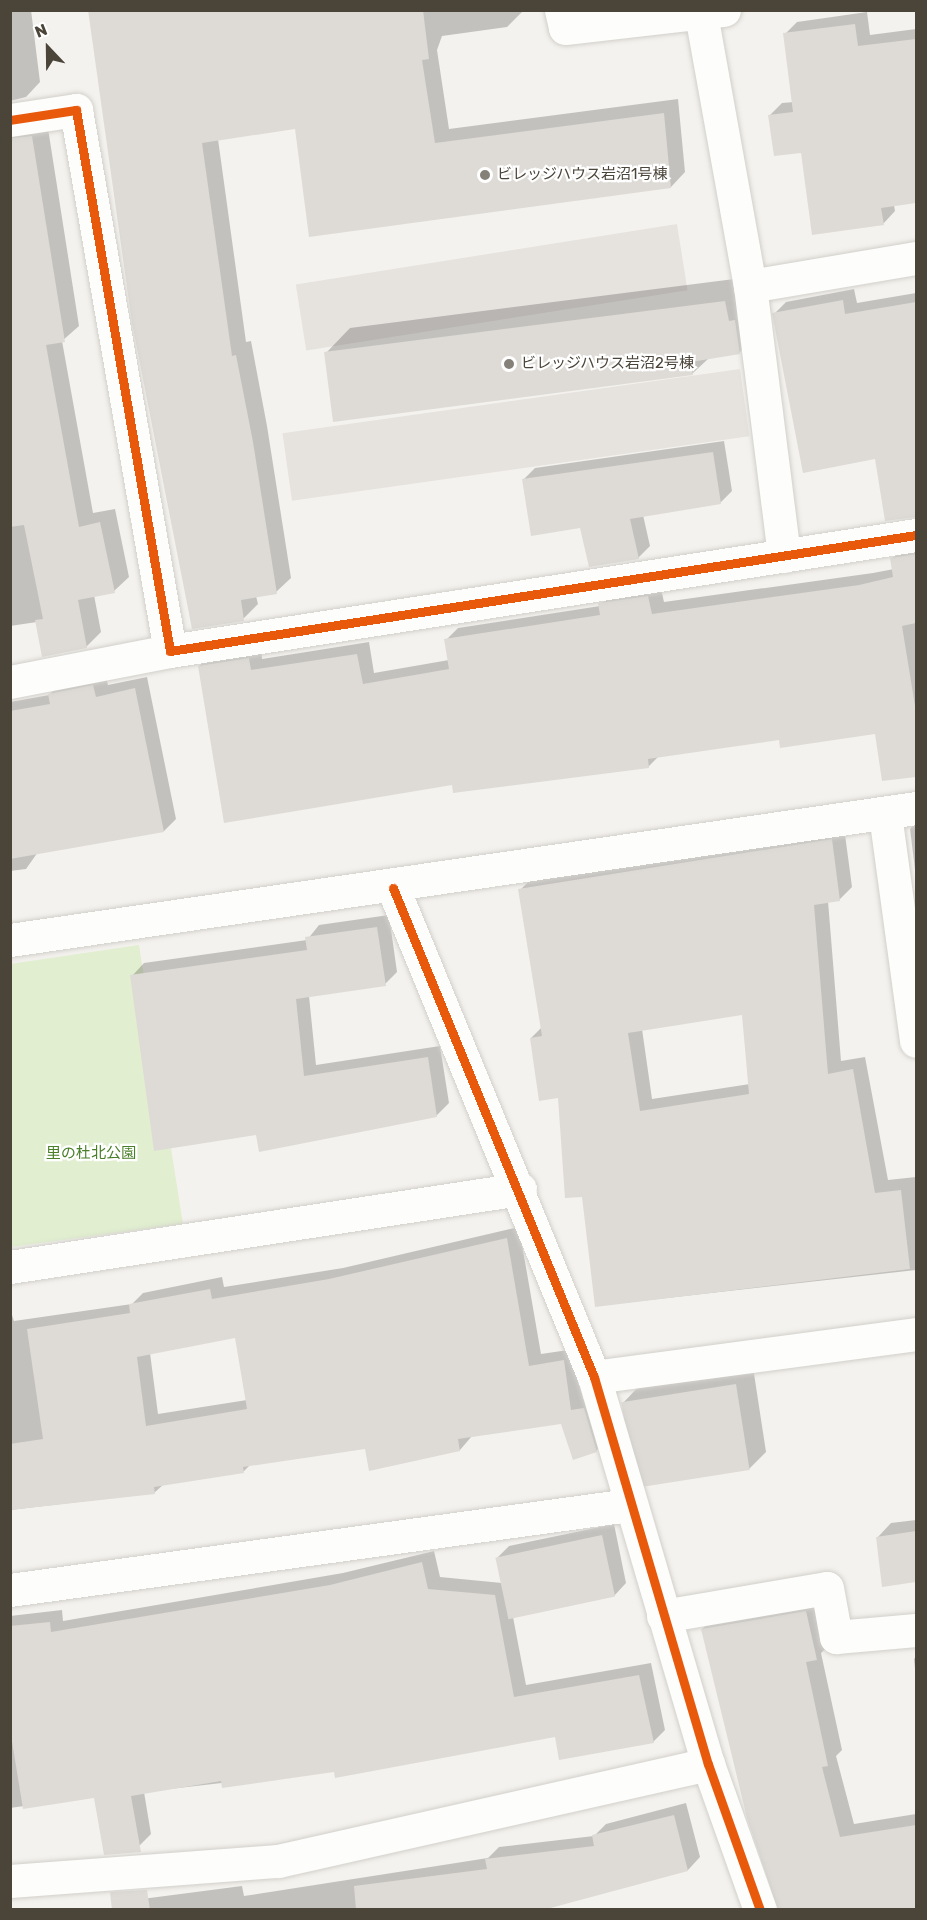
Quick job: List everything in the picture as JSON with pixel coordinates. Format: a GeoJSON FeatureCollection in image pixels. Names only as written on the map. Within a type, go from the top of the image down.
{"type":"FeatureCollection","features":[{"type":"Feature","properties":{"kind":"street"},"geometry":{"type":"LineString","coordinates":[[561,10],[565,28],[712,12],[784,556]]}},
{"type":"Feature","properties":{"kind":"street"},"geometry":{"type":"LineString","coordinates":[[10,120],[76,110],[170,651]]}},
{"type":"Feature","properties":{"kind":"street"},"geometry":{"type":"LineString","coordinates":[[750,286],[916,258]]}},
{"type":"Feature","properties":{"kind":"street"},"geometry":{"type":"LineString","coordinates":[[10,682],[170,651],[916,535]]}},
{"type":"Feature","properties":{"kind":"street"},"geometry":{"type":"LineString","coordinates":[[10,940],[393,888],[916,808]]}},
{"type":"Feature","properties":{"kind":"street"},"geometry":{"type":"LineString","coordinates":[[885,814],[916,1041]]}},
{"type":"Feature","properties":{"kind":"street"},"geometry":{"type":"LineString","coordinates":[[393,888],[520,1189],[594,1377],[629,1505],[708,1764],[760,1910]]}},
{"type":"Feature","properties":{"kind":"street"},"geometry":{"type":"LineString","coordinates":[[10,1267],[520,1189]]}},
{"type":"Feature","properties":{"kind":"street"},"geometry":{"type":"LineString","coordinates":[[594,1377],[916,1334]]}},
{"type":"Feature","properties":{"kind":"street"},"geometry":{"type":"LineString","coordinates":[[10,1590],[629,1505]]}},
{"type":"Feature","properties":{"kind":"street"},"geometry":{"type":"LineString","coordinates":[[663,1616],[827,1588],[836,1637],[916,1630]]}},
{"type":"Feature","properties":{"kind":"street"},"geometry":{"type":"LineString","coordinates":[[10,1881],[278,1861],[708,1764]]}},
{"type":"Feature","properties":{"kind":"green space","name":"里の杜北公園"},"geometry":{"type":"Polygon","coordinates":[[[139,945],[183,1224],[11,1247],[10,964],[139,945]]]}},
{"type":"Feature","properties":{"kind":"shaded area"},"geometry":{"type":"Polygon","coordinates":[[[677,224],[687,290],[306,351],[296,284],[677,224]]]}},
{"type":"Feature","properties":{"kind":"shaded area"},"geometry":{"type":"Polygon","coordinates":[[[740,369],[749,436],[292,501],[282,433],[740,369]]]}},
{"type":"Feature","properties":{"kind":"building"},"geometry":{"type":"Polygon","coordinates":[[[88,10],[423,10],[429,59],[422,60],[435,143],[664,113],[671,188],[309,237],[295,129],[202,143],[232,356],[236,355],[253,442],[277,594],[241,600],[244,621],[192,629],[132,323],[88,10]]]}},
{"type":"Feature","properties":{"kind":"building"},"geometry":{"type":"Polygon","coordinates":[[[855,24],[858,46],[916,39],[916,203],[881,208],[884,225],[812,235],[801,153],[774,156],[768,115],[793,112],[783,33],[855,24]]]}},
{"type":"Feature","properties":{"kind":"building"},"geometry":{"type":"Polygon","coordinates":[[[32,136],[65,342],[46,345],[79,527],[100,522],[115,593],[78,600],[87,648],[42,657],[35,620],[43,619],[24,525],[10,527],[10,138],[32,136]]]}},
{"type":"Feature","properties":{"kind":"building"},"geometry":{"type":"Polygon","coordinates":[[[843,300],[845,314],[916,302],[916,517],[885,521],[875,459],[803,473],[772,313],[843,300]]]}},
{"type":"Feature","properties":{"kind":"building","name":"ビレッジハウス岩沼2号棟"},"geometry":{"type":"Polygon","coordinates":[[[725,301],[729,321],[735,320],[740,354],[691,362],[693,375],[333,422],[324,352],[725,301]]]}},
{"type":"Feature","properties":{"kind":"building"},"geometry":{"type":"Polygon","coordinates":[[[713,452],[721,504],[630,519],[639,559],[589,567],[580,528],[531,536],[522,479],[713,452]]]}},
{"type":"Feature","properties":{"kind":"building"},"geometry":{"type":"Polygon","coordinates":[[[916,554],[916,623],[902,626],[916,712],[916,777],[882,781],[875,734],[780,748],[779,740],[648,759],[649,768],[453,793],[452,785],[224,823],[198,666],[249,658],[251,670],[357,654],[363,684],[449,669],[444,639],[600,615],[598,603],[648,596],[652,614],[859,585],[893,577],[890,558],[916,554]]]}},
{"type":"Feature","properties":{"kind":"building"},"geometry":{"type":"Polygon","coordinates":[[[93,685],[96,697],[135,688],[164,832],[10,859],[10,711],[50,704],[48,694],[93,685]]]}},
{"type":"Feature","properties":{"kind":"building"},"geometry":{"type":"Polygon","coordinates":[[[832,839],[840,901],[814,905],[828,1074],[853,1069],[875,1193],[901,1190],[910,1269],[595,1307],[582,1197],[565,1198],[558,1098],[539,1101],[530,1038],[542,1036],[518,889],[832,839]],[[742,1015],[628,1033],[640,1111],[749,1094],[742,1015]]]}},
{"type":"Feature","properties":{"kind":"building"},"geometry":{"type":"Polygon","coordinates":[[[377,927],[386,986],[296,999],[304,1076],[428,1057],[437,1117],[259,1152],[256,1135],[154,1151],[130,975],[307,950],[305,937],[377,927]]]}},
{"type":"Feature","properties":{"kind":"building"},"geometry":{"type":"Polygon","coordinates":[[[507,1238],[529,1366],[564,1360],[571,1410],[584,1408],[597,1452],[573,1460],[561,1424],[458,1439],[460,1451],[369,1471],[365,1449],[243,1467],[244,1473],[154,1487],[155,1494],[10,1510],[10,1444],[43,1439],[27,1329],[130,1313],[129,1304],[210,1289],[212,1299],[329,1279],[507,1238]],[[235,1338],[137,1357],[146,1426],[247,1409],[235,1338]]]}},
{"type":"Feature","properties":{"kind":"building"},"geometry":{"type":"Polygon","coordinates":[[[736,1384],[750,1470],[635,1488],[621,1402],[736,1384]]]}},
{"type":"Feature","properties":{"kind":"building"},"geometry":{"type":"Polygon","coordinates":[[[916,1531],[916,1582],[882,1587],[876,1537],[916,1531]]]}},
{"type":"Feature","properties":{"kind":"building"},"geometry":{"type":"Polygon","coordinates":[[[602,1535],[615,1597],[508,1619],[495,1558],[602,1535]]]}},
{"type":"Feature","properties":{"kind":"building"},"geometry":{"type":"Polygon","coordinates":[[[422,1562],[428,1589],[495,1595],[514,1697],[639,1675],[654,1743],[559,1760],[555,1737],[335,1778],[334,1772],[222,1788],[221,1781],[131,1796],[141,1852],[104,1855],[94,1798],[23,1809],[10,1729],[10,1626],[50,1622],[51,1632],[330,1585],[422,1562]]]}},
{"type":"Feature","properties":{"kind":"building"},"geometry":{"type":"Polygon","coordinates":[[[806,1611],[817,1660],[806,1662],[828,1766],[822,1767],[840,1837],[916,1825],[916,1910],[778,1910],[747,1818],[701,1629],[806,1611]]]}},
{"type":"Feature","properties":{"kind":"building"},"geometry":{"type":"Polygon","coordinates":[[[674,1815],[688,1871],[543,1910],[356,1910],[354,1886],[487,1869],[485,1859],[594,1846],[592,1835],[674,1815]]]}},
{"type":"Feature","properties":{"kind":"building"},"geometry":{"type":"Polygon","coordinates":[[[147,1890],[150,1910],[112,1910],[110,1892],[147,1890]]]}},
{"type":"Feature","properties":{"kind":"cycle path"},"geometry":{"type":"LineString","coordinates":[[10,120],[76,110],[170,651],[916,535]]}},
{"type":"Feature","properties":{"kind":"cycle path"},"geometry":{"type":"LineString","coordinates":[[393,888],[594,1377],[708,1764],[760,1910]]}},
{"type":"Feature","properties":{"kind":"place","name":"ビレッジハウス岩沼1号棟"},"geometry":{"type":"Point","coordinates":[485,175]}},
{"type":"Feature","properties":{"kind":"place","name":"ビレッジハウス岩沼2号棟"},"geometry":{"type":"Point","coordinates":[509,364]}}]}
